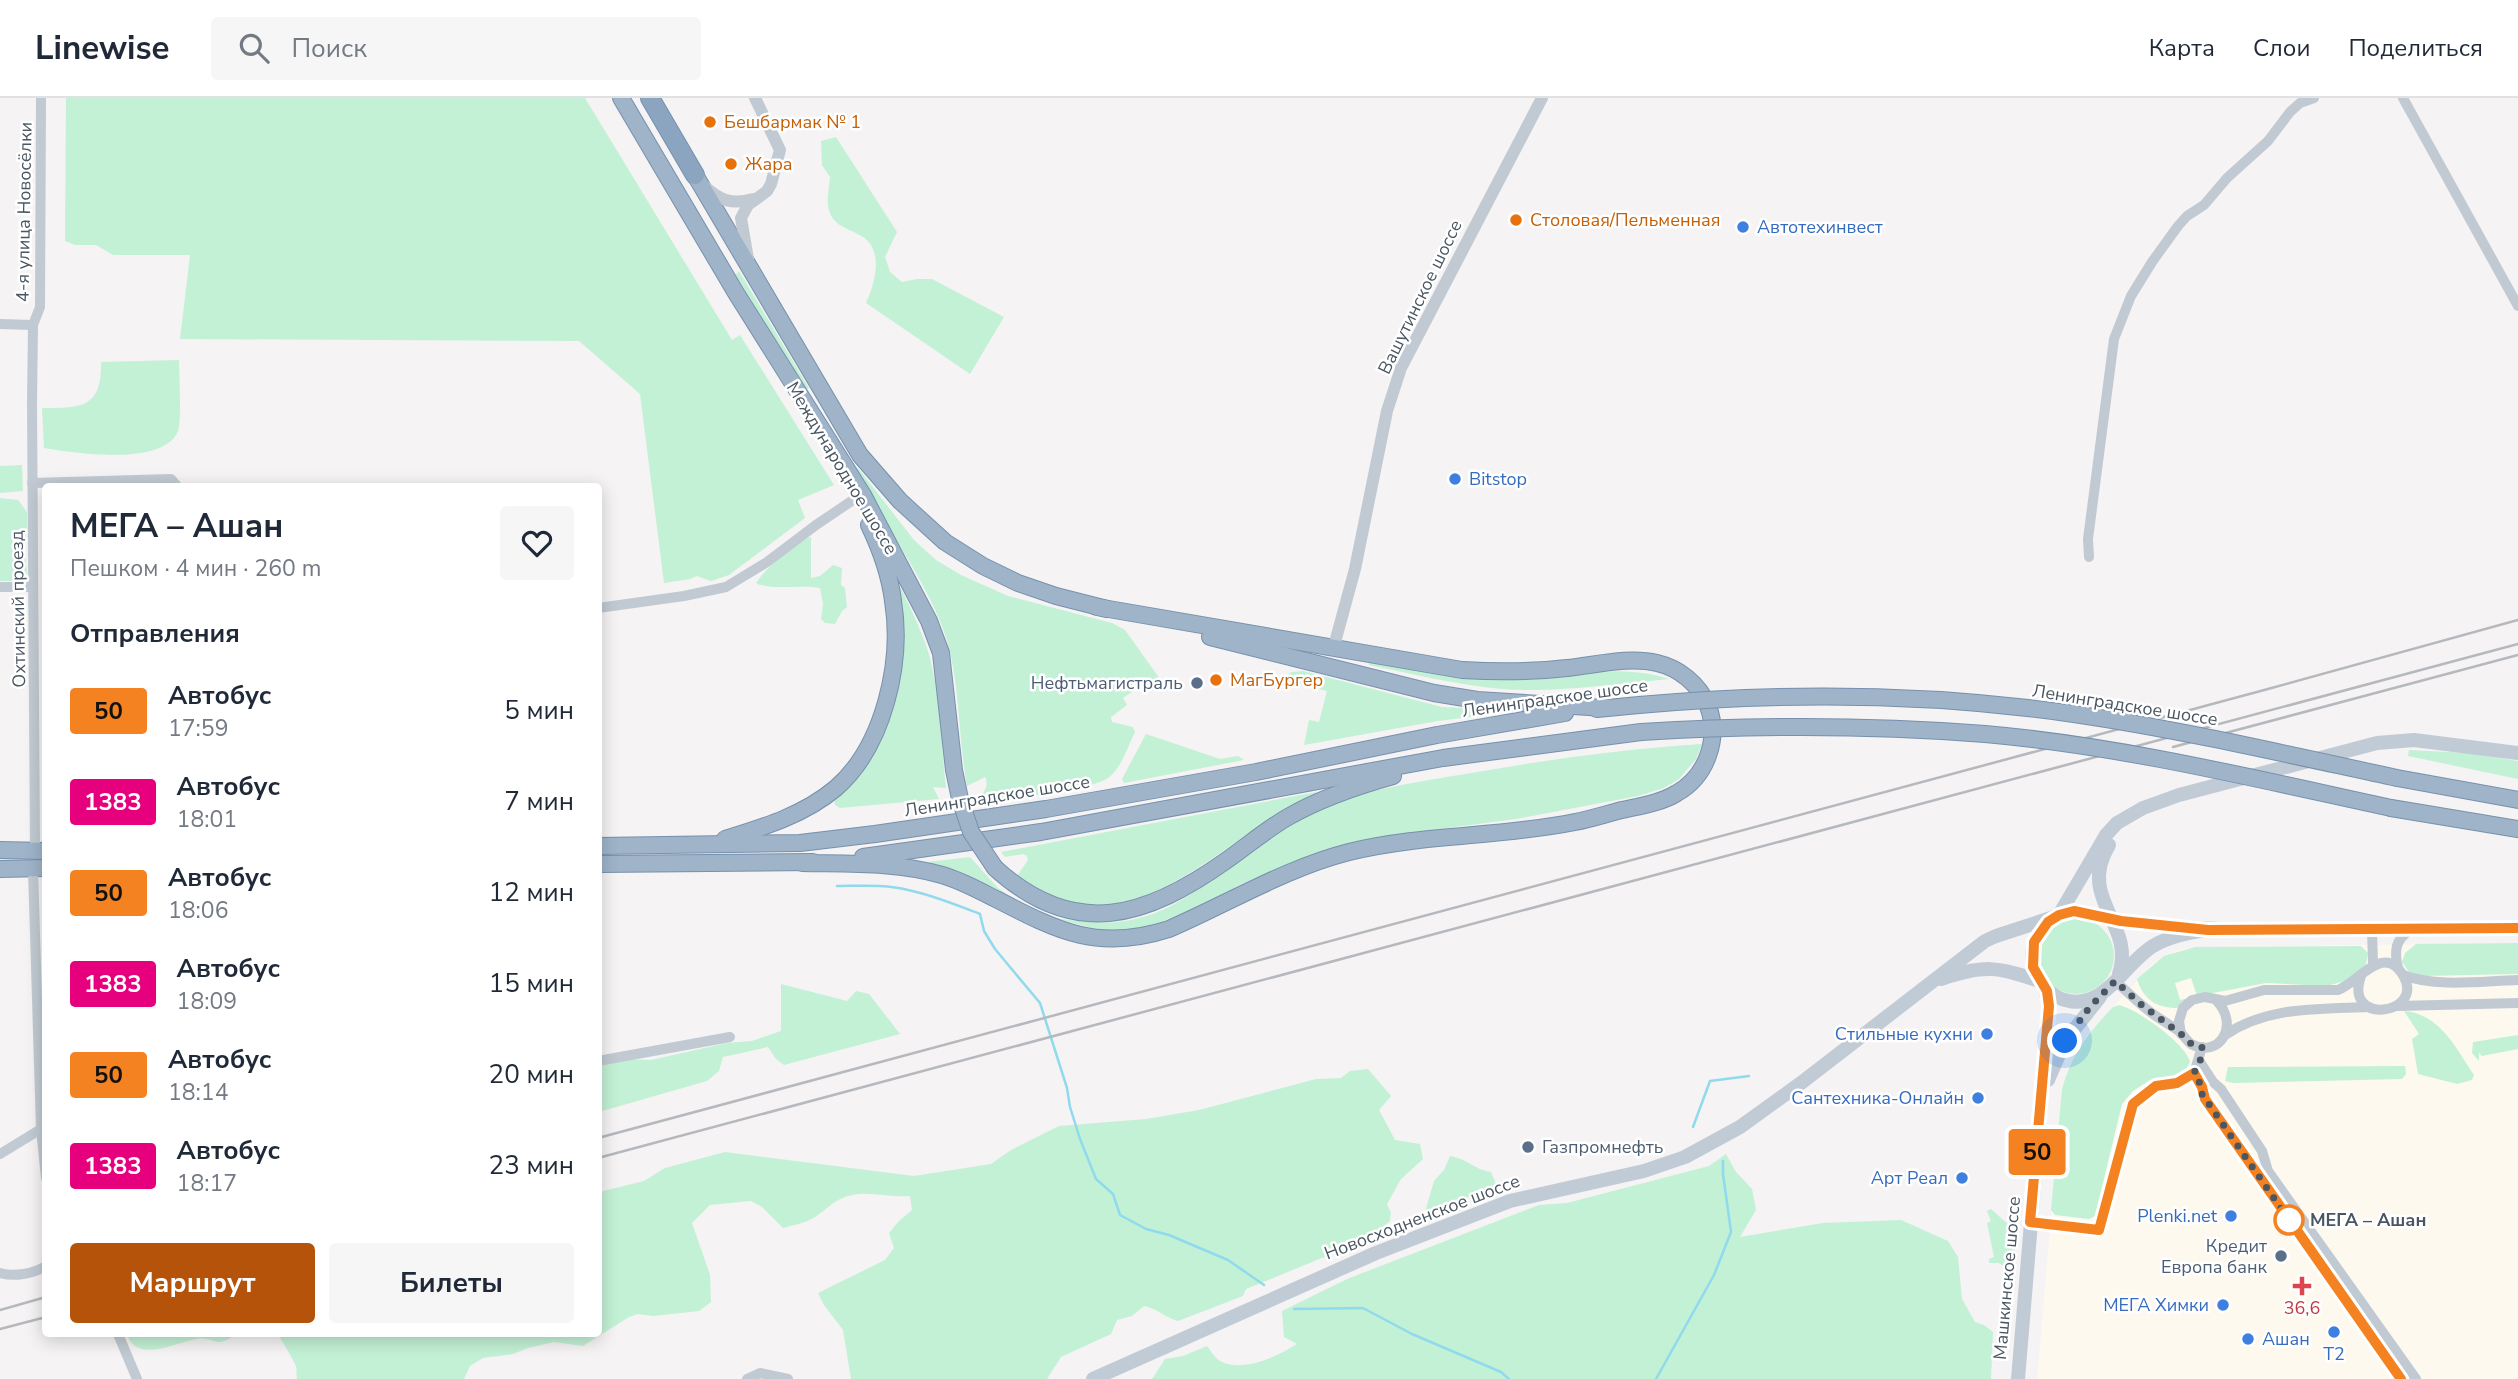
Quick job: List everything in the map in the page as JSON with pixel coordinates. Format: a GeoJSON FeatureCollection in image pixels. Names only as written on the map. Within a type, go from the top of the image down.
{"type":"FeatureCollection","features":[{"type":"Feature","properties":{"kind":"highway","name":"Международное шоссе"},"geometry":{"type":"LineString","coordinates":[[621,98],[736,293],[863,495],[929,621],[942,653],[954,770],[971,832],[995,867],[1020,890],[1064,909],[1090,913],[1138,909],[1177,893],[1287,817],[1342,792],[1390,777],[1485,755]]}},
{"type":"Feature","properties":{"kind":"highway","name":"Международное шоссе"},"geometry":{"type":"LineString","coordinates":[[650,98],[860,455],[900,501],[945,542],[983,566],[1018,583],[1056,596],[1314,664],[1434,693],[1477,700],[1605,708]]}},
{"type":"Feature","properties":{"kind":"highway"},"geometry":{"type":"LineString","coordinates":[[705,845],[790,817],[814,804],[837,787],[853,769],[879,722],[889,694],[894,659],[894,601],[872,531],[847,471]]}},
{"type":"Feature","properties":{"kind":"highway"},"geometry":{"type":"LineString","coordinates":[[602,864],[802,863],[906,867],[943,875],[1064,931],[1092,938],[1122,940],[1169,929],[1304,866],[1350,852],[1394,844],[1575,822],[1667,798],[1687,787],[1695,779],[1710,750],[1711,716],[1703,696],[1680,672],[1659,663],[1637,661],[1505,673],[1462,670],[1097,607]]}},
{"type":"Feature","properties":{"kind":"highway","name":"Ленинградское шоссе"},"geometry":{"type":"LineString","coordinates":[[602,846],[800,843],[1046,809],[1256,772],[1463,730],[1605,708],[1731,697],[1906,698],[2072,714],[2177,731],[2397,778],[2518,800]]}},
{"type":"Feature","properties":{"kind":"highway"},"geometry":{"type":"LineString","coordinates":[[802,863],[1041,832],[1443,758],[1485,755],[1642,732],[1736,727],[1902,729],[1986,735],[2166,760],[2391,808],[2518,829]]}},
{"type":"Feature","properties":{"kind":"highway"},"geometry":{"type":"LineString","coordinates":[[0,850],[40,851]]}},
{"type":"Feature","properties":{"kind":"highway"},"geometry":{"type":"LineString","coordinates":[[0,869],[39,869]]}},
{"type":"Feature","properties":{"kind":"main road"},"geometry":{"type":"LineString","coordinates":[[2518,753],[2414,740],[2377,743],[2143,807],[2117,823],[2106,835],[2057,916],[2042,928],[2034,942],[2033,967],[2043,985],[2058,997],[2074,1001],[2090,1000],[2104,993],[2133,961],[2152,947],[2183,933],[2208,930],[2518,929]]}},
{"type":"Feature","properties":{"kind":"main road"},"geometry":{"type":"LineString","coordinates":[[2115,981],[2123,958],[2117,934],[2105,917],[2098,882],[2099,867],[2125,822],[2143,807]]}},
{"type":"Feature","properties":{"kind":"main road"},"geometry":{"type":"LineString","coordinates":[[2057,916],[2074,911],[2208,930]]}},
{"type":"Feature","properties":{"kind":"main road","name":"Новосходненское шоссе"},"geometry":{"type":"LineString","coordinates":[[1093,1379],[1376,1254],[1510,1200],[1644,1171],[1685,1157],[1740,1127],[1909,999],[1937,981],[1985,941],[2057,916]]}},
{"type":"Feature","properties":{"kind":"main road","name":"Новосходненское шоссе"},"geometry":{"type":"LineString","coordinates":[[1937,981],[1984,968],[2001,969],[2043,985]]}},
{"type":"Feature","properties":{"kind":"main road","name":"Машкинское шоссе"},"geometry":{"type":"LineString","coordinates":[[2018,1379],[2049,1006],[2043,985]]}},
{"type":"Feature","properties":{"kind":"main road","name":"Машкинское шоссе"},"geometry":{"type":"LineString","coordinates":[[2042,1098],[2065,1041],[2104,993]]}},
{"type":"Feature","properties":{"kind":"street","name":"4-я улица Новосёлки"},"geometry":{"type":"LineString","coordinates":[[33,325],[40,307],[41,98]]}},
{"type":"Feature","properties":{"kind":"street"},"geometry":{"type":"LineString","coordinates":[[749,266],[741,218],[748,205],[771,184],[780,149],[755,98]]}},
{"type":"Feature","properties":{"kind":"street","name":"Вашутинское шоссе"},"geometry":{"type":"LineString","coordinates":[[1334,646],[1355,569],[1387,411],[1401,368],[1542,98]]}},
{"type":"Feature","properties":{"kind":"street"},"geometry":{"type":"LineString","coordinates":[[2089,557],[2088,539],[2114,339],[2131,296],[2152,262],[2187,216],[2204,205],[2227,178],[2268,141],[2290,112],[2300,103],[2314,98]]}},
{"type":"Feature","properties":{"kind":"street"},"geometry":{"type":"LineString","coordinates":[[2403,98],[2518,306]]}},
{"type":"Feature","properties":{"kind":"street"},"geometry":{"type":"LineString","coordinates":[[696,177],[727,202],[737,203],[760,196]]}},
{"type":"Feature","properties":{"kind":"street"},"geometry":{"type":"LineString","coordinates":[[0,324],[33,325]]}},
{"type":"Feature","properties":{"kind":"street","name":"Охтинский проезд"},"geometry":{"type":"LineString","coordinates":[[33,325],[33,587],[40,851]]}},
{"type":"Feature","properties":{"kind":"street"},"geometry":{"type":"LineString","coordinates":[[32,483],[171,479],[174,483]]}},
{"type":"Feature","properties":{"kind":"street"},"geometry":{"type":"LineString","coordinates":[[602,607],[726,587],[856,498]]}},
{"type":"Feature","properties":{"kind":"street"},"geometry":{"type":"LineString","coordinates":[[0,587],[33,587]]}},
{"type":"Feature","properties":{"kind":"street"},"geometry":{"type":"LineString","coordinates":[[39,869],[42,1011]]}},
{"type":"Feature","properties":{"kind":"street"},"geometry":{"type":"LineString","coordinates":[[2372,929],[2373,964]]}},
{"type":"Feature","properties":{"kind":"street"},"geometry":{"type":"LineString","coordinates":[[2398,1006],[2405,995],[2406,981],[2395,956],[2397,943],[2411,929]]}},
{"type":"Feature","properties":{"kind":"street"},"geometry":{"type":"LineString","coordinates":[[2181,1034],[2179,1021],[2183,1009],[2192,1000],[2205,997],[2217,1001],[2233,999],[2256,991],[2338,989],[2349,985],[2373,964],[2387,962],[2416,979],[2433,982],[2518,980]]}},
{"type":"Feature","properties":{"kind":"street"},"geometry":{"type":"LineString","coordinates":[[2361,976],[2358,985],[2361,999],[2369,1007]]}},
{"type":"Feature","properties":{"kind":"street"},"geometry":{"type":"LineString","coordinates":[[2115,981],[2190,1043],[2202,1047],[2215,1045],[2225,1036],[2264,1016],[2284,1012],[2369,1007],[2384,1011],[2398,1006],[2518,1003]]}},
{"type":"Feature","properties":{"kind":"street"},"geometry":{"type":"LineString","coordinates":[[2217,1001],[2226,1011],[2229,1023],[2225,1036]]}},
{"type":"Feature","properties":{"kind":"street"},"geometry":{"type":"LineString","coordinates":[[602,1060],[730,1037]]}},
{"type":"Feature","properties":{"kind":"street"},"geometry":{"type":"LineString","coordinates":[[2030,1222],[2099,1230],[2133,1104],[2156,1086],[2177,1083],[2194,1073],[2200,1062],[2202,1047]]}},
{"type":"Feature","properties":{"kind":"street"},"geometry":{"type":"LineString","coordinates":[[2200,1062],[2262,1152],[2268,1171],[2416,1379]]}},
{"type":"Feature","properties":{"kind":"street"},"geometry":{"type":"LineString","coordinates":[[2194,1073],[2205,1099],[2401,1379]]}},
{"type":"Feature","properties":{"kind":"street"},"geometry":{"type":"LineString","coordinates":[[42,1121],[42,1139]]}},
{"type":"Feature","properties":{"kind":"street"},"geometry":{"type":"LineString","coordinates":[[0,1154],[41,1129]]}},
{"type":"Feature","properties":{"kind":"street"},"geometry":{"type":"LineString","coordinates":[[0,1273],[24,1273],[42,1267]]}},
{"type":"Feature","properties":{"kind":"street"},"geometry":{"type":"LineString","coordinates":[[119,1337],[137,1379]]}},
{"type":"Feature","properties":{"kind":"street"},"geometry":{"type":"LineString","coordinates":[[747,1379],[760,1373],[788,1379]]}},
{"type":"Feature","properties":{"kind":"shaded area"},"geometry":{"type":"Polygon","coordinates":[[[2518,943],[2518,1379],[2037,1379],[2062,1089],[2067,1071],[2086,1037],[2152,964],[2179,950],[2195,947],[2518,943]]]}},
{"type":"Feature","properties":{"kind":"green space"},"geometry":{"type":"Polygon","coordinates":[[[66,98],[585,98],[732,340],[740,335],[834,485],[798,500],[805,518],[729,575],[711,581],[697,576],[664,583],[640,394],[579,341],[180,339],[190,255],[113,255],[96,245],[75,245],[65,241],[66,98]]]}},
{"type":"Feature","properties":{"kind":"green space"},"geometry":{"type":"Polygon","coordinates":[[[836,137],[897,232],[885,257],[890,272],[902,282],[932,279],[1004,317],[970,374],[866,303],[875,277],[874,251],[863,237],[837,223],[829,210],[830,177],[822,165],[821,141],[836,137]]]}},
{"type":"Feature","properties":{"kind":"green space"},"geometry":{"type":"Polygon","coordinates":[[[739,271],[809,388],[805,390],[736,275],[739,271]]]}},
{"type":"Feature","properties":{"kind":"green space"},"geometry":{"type":"Polygon","coordinates":[[[179,360],[179,425],[178,431],[169,442],[155,450],[117,455],[44,448],[42,408],[79,406],[87,402],[98,389],[101,362],[179,360]]]}},
{"type":"Feature","properties":{"kind":"green space"},"geometry":{"type":"Polygon","coordinates":[[[22,465],[23,491],[0,493],[0,466],[22,465]]]}},
{"type":"Feature","properties":{"kind":"green space"},"geometry":{"type":"Polygon","coordinates":[[[854,467],[858,468],[914,540],[936,560],[961,575],[1008,596],[1112,623],[1125,630],[1160,679],[1159,683],[1149,680],[1123,698],[1127,705],[1111,717],[1112,722],[1133,727],[1135,732],[1113,774],[1098,783],[1066,791],[979,803],[977,798],[986,789],[987,783],[985,777],[967,786],[958,702],[944,630],[922,584],[853,471],[854,467]]]}},
{"type":"Feature","properties":{"kind":"green space"},"geometry":{"type":"Polygon","coordinates":[[[0,498],[18,500],[27,512],[24,543],[27,573],[23,581],[0,581],[0,498]]]}},
{"type":"Feature","properties":{"kind":"green space"},"geometry":{"type":"Polygon","coordinates":[[[811,537],[811,578],[820,576],[833,565],[842,568],[841,585],[845,588],[847,607],[835,624],[825,623],[821,619],[823,604],[820,588],[769,587],[756,583],[781,557],[811,537]]]}},
{"type":"Feature","properties":{"kind":"green space"},"geometry":{"type":"Polygon","coordinates":[[[896,578],[919,627],[934,674],[946,788],[933,787],[939,799],[840,808],[835,805],[834,798],[898,683],[904,630],[896,578]]]}},
{"type":"Feature","properties":{"kind":"green space"},"geometry":{"type":"Polygon","coordinates":[[[1370,659],[1466,677],[1519,679],[1606,671],[1648,674],[1669,679],[1565,689],[1502,689],[1369,665],[1370,659]]]}},
{"type":"Feature","properties":{"kind":"green space"},"geometry":{"type":"Polygon","coordinates":[[[1303,671],[1442,707],[1505,710],[1501,713],[1438,721],[1304,745],[1309,720],[1319,722],[1327,691],[1280,679],[1292,672],[1303,671]]]}},
{"type":"Feature","properties":{"kind":"green space"},"geometry":{"type":"Polygon","coordinates":[[[1146,734],[1220,759],[1238,756],[1244,760],[1124,783],[1122,779],[1146,734]]]}},
{"type":"Feature","properties":{"kind":"green space"},"geometry":{"type":"Polygon","coordinates":[[[1702,744],[1696,759],[1679,779],[1664,788],[1638,796],[1516,819],[1380,837],[1314,853],[1239,885],[1203,906],[1150,926],[1126,931],[1104,931],[1054,918],[1110,922],[1132,920],[1155,913],[1186,897],[1292,824],[1320,809],[1365,793],[1549,760],[1702,744]]]}},
{"type":"Feature","properties":{"kind":"green space"},"geometry":{"type":"Polygon","coordinates":[[[2409,750],[2468,753],[2518,761],[2518,779],[2408,756],[2409,750]]]}},
{"type":"Feature","properties":{"kind":"green space"},"geometry":{"type":"Polygon","coordinates":[[[1316,792],[1317,794],[1272,818],[1164,887],[1137,898],[1109,904],[1080,904],[1049,895],[1017,876],[1028,860],[1027,856],[1023,854],[1005,857],[1001,852],[1316,792]]]}},
{"type":"Feature","properties":{"kind":"green space"},"geometry":{"type":"Polygon","coordinates":[[[970,857],[998,888],[1014,900],[981,881],[928,862],[970,857]]]}},
{"type":"Feature","properties":{"kind":"green space"},"geometry":{"type":"Polygon","coordinates":[[[2076,918],[2090,921],[2103,929],[2111,942],[2114,956],[2111,970],[2103,983],[2090,991],[2076,994],[2062,991],[2049,983],[2041,970],[2038,956],[2041,942],[2049,929],[2062,921],[2076,918]]]}},
{"type":"Feature","properties":{"kind":"green space"},"geometry":{"type":"Polygon","coordinates":[[[2518,943],[2518,974],[2422,976],[2409,972],[2402,962],[2405,953],[2416,944],[2518,943]]]}},
{"type":"Feature","properties":{"kind":"green space"},"geometry":{"type":"Polygon","coordinates":[[[2361,946],[2368,953],[2366,964],[2356,975],[2342,982],[2326,986],[2266,983],[2197,996],[2191,978],[2175,983],[2180,1000],[2189,998],[2177,1008],[2151,1001],[2137,979],[2164,956],[2195,947],[2361,946]]]}},
{"type":"Feature","properties":{"kind":"green space"},"geometry":{"type":"Polygon","coordinates":[[[781,984],[847,1001],[856,991],[869,994],[900,1034],[784,1065],[768,1047],[723,1057],[719,1071],[707,1081],[602,1111],[602,1065],[621,1059],[651,1060],[727,1043],[752,1041],[781,1031],[781,984]]]}},
{"type":"Feature","properties":{"kind":"green space"},"geometry":{"type":"Polygon","coordinates":[[[2119,1005],[2160,1028],[2180,1046],[2190,1062],[2183,1075],[2150,1080],[2133,1091],[2122,1104],[2095,1216],[2089,1219],[2055,1215],[2051,1210],[2062,1089],[2070,1065],[2082,1045],[2113,1007],[2119,1005]]]}},
{"type":"Feature","properties":{"kind":"green space"},"geometry":{"type":"Polygon","coordinates":[[[2404,1011],[2428,1018],[2446,1034],[2474,1075],[2472,1080],[2457,1084],[2418,1074],[2412,1039],[2419,1034],[2404,1011]]]}},
{"type":"Feature","properties":{"kind":"green space"},"geometry":{"type":"Polygon","coordinates":[[[2518,1035],[2518,1049],[2482,1056],[2479,1053],[2479,1061],[2472,1053],[2473,1042],[2518,1035]]]}},
{"type":"Feature","properties":{"kind":"green space"},"geometry":{"type":"Polygon","coordinates":[[[2405,1066],[2406,1074],[2402,1079],[2225,1081],[2228,1067],[2405,1066]]]}},
{"type":"Feature","properties":{"kind":"green space"},"geometry":{"type":"Polygon","coordinates":[[[1368,1069],[1391,1096],[1379,1110],[1395,1140],[1420,1144],[1423,1159],[1401,1179],[1387,1204],[1391,1213],[1390,1221],[1366,1240],[1246,1289],[1243,1296],[1178,1321],[1144,1306],[1132,1316],[1117,1320],[1111,1334],[1061,1357],[1047,1379],[851,1379],[843,1330],[818,1293],[885,1260],[894,1248],[889,1233],[912,1210],[910,1196],[848,1196],[811,1219],[783,1228],[762,1207],[751,1201],[710,1205],[692,1223],[710,1275],[711,1302],[699,1311],[653,1316],[638,1314],[602,1334],[602,1191],[644,1181],[665,1168],[725,1152],[914,1176],[991,1164],[1011,1150],[1059,1126],[1146,1119],[1199,1110],[1316,1079],[1341,1078],[1350,1071],[1368,1069]]]}},
{"type":"Feature","properties":{"kind":"green space"},"geometry":{"type":"Polygon","coordinates":[[[1726,1154],[1736,1172],[1752,1189],[1756,1210],[1740,1237],[1823,1223],[1901,1220],[1948,1241],[1958,1257],[1962,1299],[1975,1322],[1993,1332],[1991,1379],[1152,1379],[1165,1359],[1183,1356],[1207,1346],[1218,1359],[1231,1365],[1251,1364],[1271,1358],[1297,1344],[1284,1337],[1282,1311],[1347,1279],[1539,1205],[1567,1203],[1709,1166],[1726,1154]]]}},
{"type":"Feature","properties":{"kind":"green space"},"geometry":{"type":"Polygon","coordinates":[[[1450,1156],[1491,1172],[1498,1189],[1425,1212],[1434,1181],[1444,1170],[1450,1156]]]}},
{"type":"Feature","properties":{"kind":"green space"},"geometry":{"type":"Polygon","coordinates":[[[1991,1209],[2012,1228],[2014,1235],[2009,1270],[1999,1263],[1989,1263],[1989,1259],[1994,1257],[1987,1223],[1991,1221],[1987,1211],[1991,1209]]]}},
{"type":"Feature","properties":{"kind":"green space"},"geometry":{"type":"Polygon","coordinates":[[[129,1337],[232,1337],[219,1342],[202,1338],[147,1350],[132,1343],[129,1337]]]}},
{"type":"Feature","properties":{"kind":"green space"},"geometry":{"type":"Polygon","coordinates":[[[279,1337],[597,1337],[583,1346],[554,1342],[513,1354],[483,1358],[470,1366],[464,1379],[297,1379],[296,1366],[279,1337]]]}},
{"type":"Feature","properties":{"kind":"waterway"},"geometry":{"type":"LineString","coordinates":[[837,886],[899,888],[935,897],[980,914],[984,931],[995,949],[1040,1003],[1080,1139],[1096,1179],[1113,1194],[1120,1215],[1146,1229],[1169,1235],[1228,1260],[1264,1285]]}},
{"type":"Feature","properties":{"kind":"waterway"},"geometry":{"type":"LineString","coordinates":[[1693,1127],[1710,1081],[1749,1076]]}},
{"type":"Feature","properties":{"kind":"waterway"},"geometry":{"type":"LineString","coordinates":[[1656,1379],[1714,1275],[1731,1232],[1723,1161]]}},
{"type":"Feature","properties":{"kind":"waterway"},"geometry":{"type":"LineString","coordinates":[[1294,1309],[1363,1308],[1412,1334],[1501,1372],[1509,1379]]}},
{"type":"Feature","properties":{"kind":"railway"},"geometry":{"type":"LineString","coordinates":[[602,1137],[2518,620]]}},
{"type":"Feature","properties":{"kind":"railway"},"geometry":{"type":"LineString","coordinates":[[602,1157],[2518,644]]}},
{"type":"Feature","properties":{"kind":"railway"},"geometry":{"type":"LineString","coordinates":[[2173,747],[2518,655]]}},
{"type":"Feature","properties":{"kind":"railway"},"geometry":{"type":"LineString","coordinates":[[0,1310],[42,1298]]}},
{"type":"Feature","properties":{"kind":"railway"},"geometry":{"type":"LineString","coordinates":[[0,1329],[42,1318]]}},
{"type":"Feature","properties":{"kind":"bus line","name":"50"},"geometry":{"type":"LineString","coordinates":[[2401,1379],[2205,1099],[2194,1073],[2177,1083],[2156,1086],[2133,1104],[2099,1230],[2030,1222],[2049,1006],[2047,991],[2033,967],[2034,942],[2048,922],[2066,912],[2074,911],[2121,921],[2208,930],[2518,928]]}},
{"type":"Feature","properties":{"kind":"place","name":"Бешбармак № 1"},"geometry":{"type":"Point","coordinates":[710,122]}},
{"type":"Feature","properties":{"kind":"place","name":"Жара"},"geometry":{"type":"Point","coordinates":[731,164]}},
{"type":"Feature","properties":{"kind":"place","name":"Столовая/Пельменная"},"geometry":{"type":"Point","coordinates":[1516,220]}},
{"type":"Feature","properties":{"kind":"place","name":"Автотехинвест"},"geometry":{"type":"Point","coordinates":[1743,227]}},
{"type":"Feature","properties":{"kind":"place","name":"Bitstop"},"geometry":{"type":"Point","coordinates":[1455,479]}},
{"type":"Feature","properties":{"kind":"place","name":"МагБургер"},"geometry":{"type":"Point","coordinates":[1216,680]}},
{"type":"Feature","properties":{"kind":"place","name":"Нефтьмагистраль"},"geometry":{"type":"Point","coordinates":[1197,683]}},
{"type":"Feature","properties":{"kind":"place","name":"Стильные кухни"},"geometry":{"type":"Point","coordinates":[1987,1034]}},
{"type":"Feature","properties":{"kind":"place","name":"Сантехника-Онлайн"},"geometry":{"type":"Point","coordinates":[1978,1098]}},
{"type":"Feature","properties":{"kind":"place","name":"Газпромнефть"},"geometry":{"type":"Point","coordinates":[1528,1147]}},
{"type":"Feature","properties":{"kind":"place","name":"Арт Реал"},"geometry":{"type":"Point","coordinates":[1962,1178]}},
{"type":"Feature","properties":{"kind":"place","name":"Plenki.net"},"geometry":{"type":"Point","coordinates":[2231,1216]}},
{"type":"Feature","properties":{"kind":"place","name":"МЕГА – Ашан"},"geometry":{"type":"Point","coordinates":[2289,1220]}},
{"type":"Feature","properties":{"kind":"place","name":"Кредит Европа банк"},"geometry":{"type":"Point","coordinates":[2281,1256]}},
{"type":"Feature","properties":{"kind":"place","name":"36,6"},"geometry":{"type":"Point","coordinates":[2302,1286]}},
{"type":"Feature","properties":{"kind":"place","name":"МЕГА Химки"},"geometry":{"type":"Point","coordinates":[2223,1305]}},
{"type":"Feature","properties":{"kind":"place","name":"T2"},"geometry":{"type":"Point","coordinates":[2334,1332]}},
{"type":"Feature","properties":{"kind":"place","name":"Ашан"},"geometry":{"type":"Point","coordinates":[2248,1339]}},
{"type":"Feature","properties":{"kind":"route"},"geometry":{"type":"LineString","coordinates":[[2065,1041],[2089,1008],[2115,981],[2190,1043],[2202,1047],[2200,1062],[2194,1073],[2202,1087],[2202,1094],[2289,1220]]}}]}
